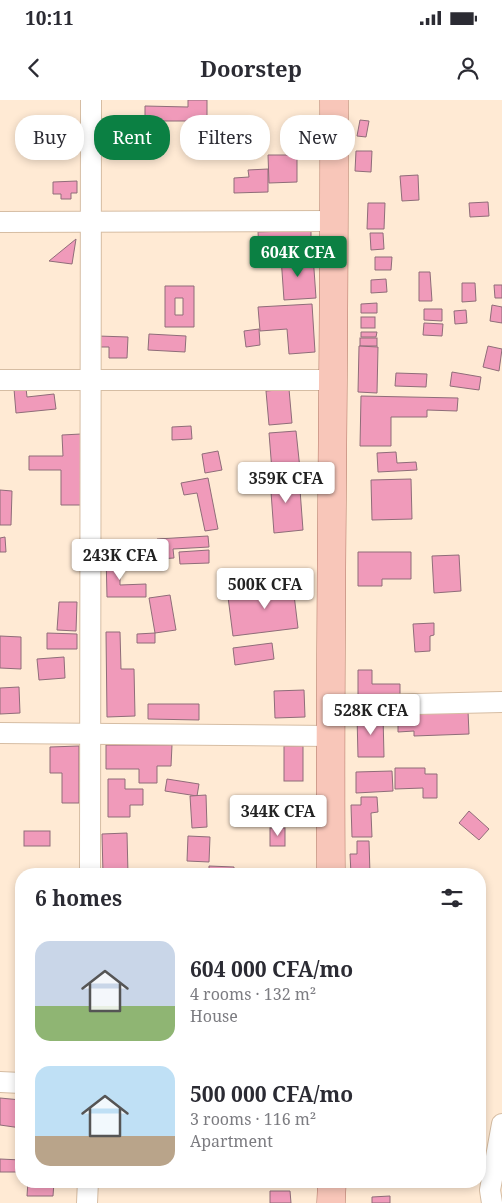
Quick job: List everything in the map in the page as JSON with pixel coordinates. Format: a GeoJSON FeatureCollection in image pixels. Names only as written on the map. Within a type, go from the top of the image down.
{"type":"FeatureCollection","features":[{"type":"Feature","properties":{"kind":"main road"},"geometry":{"type":"LineString","coordinates":[[331,868],[330,706],[334,100]]}},
{"type":"Feature","properties":{"kind":"main road"},"geometry":{"type":"LineString","coordinates":[[331,1203],[332,1188]]}},
{"type":"Feature","properties":{"kind":"street"},"geometry":{"type":"LineString","coordinates":[[90,868],[91,100]]}},
{"type":"Feature","properties":{"kind":"street"},"geometry":{"type":"LineString","coordinates":[[0,222],[334,221]]}},
{"type":"Feature","properties":{"kind":"street"},"geometry":{"type":"LineString","coordinates":[[0,380],[332,380]]}},
{"type":"Feature","properties":{"kind":"street"},"geometry":{"type":"LineString","coordinates":[[330,706],[502,702]]}},
{"type":"Feature","properties":{"kind":"street"},"geometry":{"type":"LineString","coordinates":[[0,733],[330,736]]}},
{"type":"Feature","properties":{"kind":"street"},"geometry":{"type":"LineString","coordinates":[[0,1082],[15,1082]]}},
{"type":"Feature","properties":{"kind":"street"},"geometry":{"type":"LineString","coordinates":[[492,1203],[490,1190],[502,1124]]}},
{"type":"Feature","properties":{"kind":"street"},"geometry":{"type":"LineString","coordinates":[[87,1203],[88,1188]]}},
{"type":"Feature","properties":{"kind":"building"},"geometry":{"type":"Polygon","coordinates":[[[188,100],[207,100],[207,115],[180,115],[180,121],[170,121],[170,115],[145,115],[145,106],[188,107],[188,100]]]}},
{"type":"Feature","properties":{"kind":"building"},"geometry":{"type":"Polygon","coordinates":[[[360,120],[369,121],[366,137],[357,136],[360,120]]]}},
{"type":"Feature","properties":{"kind":"building"},"geometry":{"type":"Polygon","coordinates":[[[356,151],[372,151],[371,172],[355,171],[356,151]]]}},
{"type":"Feature","properties":{"kind":"building"},"geometry":{"type":"Polygon","coordinates":[[[270,155],[280,155],[280,160],[297,160],[297,182],[269,183],[268,160],[270,160],[270,155]]]}},
{"type":"Feature","properties":{"kind":"building"},"geometry":{"type":"Polygon","coordinates":[[[268,169],[268,192],[234,193],[234,178],[249,177],[248,170],[268,169]]]}},
{"type":"Feature","properties":{"kind":"building"},"geometry":{"type":"Polygon","coordinates":[[[418,175],[419,200],[402,201],[400,176],[418,175]]]}},
{"type":"Feature","properties":{"kind":"building"},"geometry":{"type":"Polygon","coordinates":[[[77,181],[77,193],[71,193],[71,199],[61,199],[61,194],[53,194],[53,182],[77,181]]]}},
{"type":"Feature","properties":{"kind":"building"},"geometry":{"type":"Polygon","coordinates":[[[488,202],[489,216],[470,217],[469,203],[488,202]]]}},
{"type":"Feature","properties":{"kind":"building"},"geometry":{"type":"Polygon","coordinates":[[[368,203],[385,203],[384,229],[367,229],[368,203]]]}},
{"type":"Feature","properties":{"kind":"building"},"geometry":{"type":"Polygon","coordinates":[[[311,230],[311,247],[259,249],[258,232],[311,230]]]}},
{"type":"Feature","properties":{"kind":"building"},"geometry":{"type":"Polygon","coordinates":[[[370,233],[383,233],[384,249],[371,250],[370,233]]]}},
{"type":"Feature","properties":{"kind":"building"},"geometry":{"type":"Polygon","coordinates":[[[76,239],[72,264],[49,261],[76,239]]]}},
{"type":"Feature","properties":{"kind":"building"},"geometry":{"type":"Polygon","coordinates":[[[313,255],[316,298],[284,300],[281,257],[313,255]]]}},
{"type":"Feature","properties":{"kind":"building"},"geometry":{"type":"Polygon","coordinates":[[[375,257],[392,257],[391,270],[375,270],[375,257]]]}},
{"type":"Feature","properties":{"kind":"building"},"geometry":{"type":"Polygon","coordinates":[[[419,272],[430,272],[432,301],[419,301],[419,272]]]}},
{"type":"Feature","properties":{"kind":"building"},"geometry":{"type":"Polygon","coordinates":[[[386,279],[387,292],[371,293],[371,280],[386,279]]]}},
{"type":"Feature","properties":{"kind":"building"},"geometry":{"type":"Polygon","coordinates":[[[462,283],[475,283],[476,301],[462,302],[462,283]]]}},
{"type":"Feature","properties":{"kind":"building"},"geometry":{"type":"Polygon","coordinates":[[[494,285],[502,285],[502,298],[495,298],[494,285]]]}},
{"type":"Feature","properties":{"kind":"building"},"geometry":{"type":"Polygon","coordinates":[[[165,286],[194,286],[194,327],[165,327],[165,286]],[[175,298],[175,315],[183,315],[183,298],[175,298]]]}},
{"type":"Feature","properties":{"kind":"building"},"geometry":{"type":"Polygon","coordinates":[[[377,303],[377,313],[361,313],[361,304],[377,303]]]}},
{"type":"Feature","properties":{"kind":"building"},"geometry":{"type":"Polygon","coordinates":[[[312,304],[315,352],[289,354],[287,329],[260,331],[258,307],[312,304]]]}},
{"type":"Feature","properties":{"kind":"building"},"geometry":{"type":"Polygon","coordinates":[[[492,305],[502,307],[502,323],[490,321],[492,305]]]}},
{"type":"Feature","properties":{"kind":"building"},"geometry":{"type":"Polygon","coordinates":[[[424,309],[442,309],[442,321],[424,320],[424,309]]]}},
{"type":"Feature","properties":{"kind":"building"},"geometry":{"type":"Polygon","coordinates":[[[466,310],[467,323],[455,324],[454,311],[466,310]]]}},
{"type":"Feature","properties":{"kind":"building"},"geometry":{"type":"Polygon","coordinates":[[[361,317],[375,317],[375,328],[361,328],[361,317]]]}},
{"type":"Feature","properties":{"kind":"building"},"geometry":{"type":"Polygon","coordinates":[[[424,323],[443,324],[442,336],[423,335],[424,323]]]}},
{"type":"Feature","properties":{"kind":"building"},"geometry":{"type":"Polygon","coordinates":[[[259,329],[260,345],[246,347],[244,331],[259,329]]]}},
{"type":"Feature","properties":{"kind":"building"},"geometry":{"type":"Polygon","coordinates":[[[361,332],[377,332],[376,337],[361,337],[361,332]]]}},
{"type":"Feature","properties":{"kind":"building"},"geometry":{"type":"Polygon","coordinates":[[[149,334],[186,336],[185,352],[148,350],[149,334]]]}},
{"type":"Feature","properties":{"kind":"building"},"geometry":{"type":"Polygon","coordinates":[[[98,336],[128,337],[127,358],[109,358],[109,347],[97,347],[98,336]]]}},
{"type":"Feature","properties":{"kind":"building"},"geometry":{"type":"Polygon","coordinates":[[[360,338],[377,338],[377,346],[360,346],[360,338]]]}},
{"type":"Feature","properties":{"kind":"building"},"geometry":{"type":"Polygon","coordinates":[[[359,346],[378,347],[377,393],[358,392],[359,346]]]}},
{"type":"Feature","properties":{"kind":"building"},"geometry":{"type":"Polygon","coordinates":[[[488,346],[502,349],[499,371],[483,367],[488,346]]]}},
{"type":"Feature","properties":{"kind":"building"},"geometry":{"type":"Polygon","coordinates":[[[452,372],[481,377],[479,390],[450,386],[452,372]]]}},
{"type":"Feature","properties":{"kind":"building"},"geometry":{"type":"Polygon","coordinates":[[[396,373],[427,374],[426,387],[395,386],[396,373]]]}},
{"type":"Feature","properties":{"kind":"building"},"geometry":{"type":"Polygon","coordinates":[[[26,388],[27,397],[54,394],[56,409],[16,413],[14,389],[26,388]]]}},
{"type":"Feature","properties":{"kind":"building"},"geometry":{"type":"Polygon","coordinates":[[[289,389],[292,423],[269,425],[266,391],[289,389]]]}},
{"type":"Feature","properties":{"kind":"building"},"geometry":{"type":"Polygon","coordinates":[[[361,396],[458,398],[457,411],[427,410],[427,417],[391,417],[391,446],[360,446],[361,396]]]}},
{"type":"Feature","properties":{"kind":"building"},"geometry":{"type":"Polygon","coordinates":[[[191,426],[192,439],[172,440],[172,427],[191,426]]]}},
{"type":"Feature","properties":{"kind":"building"},"geometry":{"type":"Polygon","coordinates":[[[296,431],[300,469],[272,471],[269,433],[296,431]]]}},
{"type":"Feature","properties":{"kind":"building"},"geometry":{"type":"Polygon","coordinates":[[[81,434],[81,505],[61,505],[61,470],[29,470],[29,456],[63,456],[62,435],[81,434]]]}},
{"type":"Feature","properties":{"kind":"building"},"geometry":{"type":"Polygon","coordinates":[[[218,451],[222,470],[205,473],[202,454],[218,451]]]}},
{"type":"Feature","properties":{"kind":"building"},"geometry":{"type":"Polygon","coordinates":[[[396,452],[397,463],[416,462],[417,470],[378,472],[377,453],[396,452]]]}},
{"type":"Feature","properties":{"kind":"building"},"geometry":{"type":"Polygon","coordinates":[[[299,476],[303,530],[274,533],[270,478],[299,476]]]}},
{"type":"Feature","properties":{"kind":"building"},"geometry":{"type":"Polygon","coordinates":[[[208,478],[218,529],[205,531],[197,493],[184,495],[181,483],[208,478]]]}},
{"type":"Feature","properties":{"kind":"building"},"geometry":{"type":"Polygon","coordinates":[[[411,479],[412,519],[372,520],[371,480],[411,479]]]}},
{"type":"Feature","properties":{"kind":"building"},"geometry":{"type":"Polygon","coordinates":[[[0,490],[12,491],[11,525],[0,525],[0,490]]]}},
{"type":"Feature","properties":{"kind":"building"},"geometry":{"type":"Polygon","coordinates":[[[208,536],[209,547],[173,549],[174,558],[158,559],[157,539],[208,536]]]}},
{"type":"Feature","properties":{"kind":"building"},"geometry":{"type":"Polygon","coordinates":[[[5,537],[6,552],[0,552],[0,538],[5,537]]]}},
{"type":"Feature","properties":{"kind":"building"},"geometry":{"type":"Polygon","coordinates":[[[209,550],[209,563],[180,564],[179,552],[209,550]]]}},
{"type":"Feature","properties":{"kind":"building"},"geometry":{"type":"Polygon","coordinates":[[[358,552],[411,552],[411,579],[382,579],[382,586],[358,586],[358,552]]]}},
{"type":"Feature","properties":{"kind":"building"},"geometry":{"type":"Polygon","coordinates":[[[106,554],[120,554],[120,585],[146,584],[146,597],[107,597],[106,554]]]}},
{"type":"Feature","properties":{"kind":"building"},"geometry":{"type":"Polygon","coordinates":[[[459,555],[461,591],[434,593],[432,556],[459,555]]]}},
{"type":"Feature","properties":{"kind":"building"},"geometry":{"type":"Polygon","coordinates":[[[292,578],[298,628],[233,636],[228,597],[269,592],[268,581],[292,578]]]}},
{"type":"Feature","properties":{"kind":"building"},"geometry":{"type":"Polygon","coordinates":[[[170,595],[176,630],[155,633],[149,598],[170,595]]]}},
{"type":"Feature","properties":{"kind":"building"},"geometry":{"type":"Polygon","coordinates":[[[59,602],[77,602],[76,631],[57,630],[59,602]]]}},
{"type":"Feature","properties":{"kind":"building"},"geometry":{"type":"Polygon","coordinates":[[[434,623],[434,635],[430,636],[430,651],[415,652],[413,624],[434,623]]]}},
{"type":"Feature","properties":{"kind":"building"},"geometry":{"type":"Polygon","coordinates":[[[106,632],[120,632],[121,669],[134,669],[135,716],[107,717],[106,632]]]}},
{"type":"Feature","properties":{"kind":"building"},"geometry":{"type":"Polygon","coordinates":[[[47,633],[77,634],[77,649],[47,649],[47,633]]]}},
{"type":"Feature","properties":{"kind":"building"},"geometry":{"type":"Polygon","coordinates":[[[155,633],[155,643],[137,643],[137,634],[155,633]]]}},
{"type":"Feature","properties":{"kind":"building"},"geometry":{"type":"Polygon","coordinates":[[[0,636],[21,637],[21,669],[0,668],[0,636]]]}},
{"type":"Feature","properties":{"kind":"building"},"geometry":{"type":"Polygon","coordinates":[[[272,643],[274,659],[235,665],[233,648],[272,643]]]}},
{"type":"Feature","properties":{"kind":"building"},"geometry":{"type":"Polygon","coordinates":[[[64,657],[65,678],[39,680],[37,659],[64,657]]]}},
{"type":"Feature","properties":{"kind":"building"},"geometry":{"type":"Polygon","coordinates":[[[358,670],[372,670],[372,684],[400,684],[400,696],[358,696],[358,670]]]}},
{"type":"Feature","properties":{"kind":"building"},"geometry":{"type":"Polygon","coordinates":[[[19,687],[20,713],[0,714],[0,688],[19,687]]]}},
{"type":"Feature","properties":{"kind":"building"},"geometry":{"type":"Polygon","coordinates":[[[304,690],[305,717],[275,718],[274,691],[304,690]]]}},
{"type":"Feature","properties":{"kind":"building"},"geometry":{"type":"Polygon","coordinates":[[[148,704],[199,704],[199,720],[148,719],[148,704]]]}},
{"type":"Feature","properties":{"kind":"building"},"geometry":{"type":"Polygon","coordinates":[[[468,711],[469,734],[414,736],[414,731],[398,732],[398,713],[468,711]]]}},
{"type":"Feature","properties":{"kind":"building"},"geometry":{"type":"Polygon","coordinates":[[[357,715],[383,715],[384,757],[358,757],[357,715]]]}},
{"type":"Feature","properties":{"kind":"building"},"geometry":{"type":"Polygon","coordinates":[[[106,745],[172,745],[171,766],[157,766],[157,783],[139,783],[139,769],[106,769],[106,745]]]}},
{"type":"Feature","properties":{"kind":"building"},"geometry":{"type":"Polygon","coordinates":[[[79,746],[79,803],[62,803],[62,773],[50,773],[50,747],[79,746]]]}},
{"type":"Feature","properties":{"kind":"building"},"geometry":{"type":"Polygon","coordinates":[[[284,746],[303,746],[303,781],[284,781],[284,746]]]}},
{"type":"Feature","properties":{"kind":"building"},"geometry":{"type":"Polygon","coordinates":[[[395,768],[425,768],[425,774],[437,774],[437,798],[423,798],[423,788],[395,789],[395,768]]]}},
{"type":"Feature","properties":{"kind":"building"},"geometry":{"type":"Polygon","coordinates":[[[392,771],[393,791],[356,793],[356,772],[392,771]]]}},
{"type":"Feature","properties":{"kind":"building"},"geometry":{"type":"Polygon","coordinates":[[[108,779],[125,779],[125,789],[143,789],[143,805],[130,805],[130,817],[108,817],[108,779]]]}},
{"type":"Feature","properties":{"kind":"building"},"geometry":{"type":"Polygon","coordinates":[[[167,779],[199,784],[197,796],[165,791],[167,779]]]}},
{"type":"Feature","properties":{"kind":"building"},"geometry":{"type":"Polygon","coordinates":[[[206,795],[207,827],[192,828],[190,796],[206,795]]]}},
{"type":"Feature","properties":{"kind":"building"},"geometry":{"type":"Polygon","coordinates":[[[361,797],[377,797],[378,812],[371,813],[372,837],[352,837],[351,805],[361,805],[361,797]]]}},
{"type":"Feature","properties":{"kind":"building"},"geometry":{"type":"Polygon","coordinates":[[[469,811],[489,829],[479,840],[459,823],[469,811]]]}},
{"type":"Feature","properties":{"kind":"building"},"geometry":{"type":"Polygon","coordinates":[[[270,828],[285,828],[285,846],[270,846],[270,828]]]}},
{"type":"Feature","properties":{"kind":"building"},"geometry":{"type":"Polygon","coordinates":[[[24,831],[50,831],[50,846],[24,846],[24,831]]]}},
{"type":"Feature","properties":{"kind":"building"},"geometry":{"type":"Polygon","coordinates":[[[127,833],[128,868],[103,868],[102,834],[127,833]]]}},
{"type":"Feature","properties":{"kind":"building"},"geometry":{"type":"Polygon","coordinates":[[[188,836],[210,837],[209,862],[187,861],[188,836]]]}},
{"type":"Feature","properties":{"kind":"building"},"geometry":{"type":"Polygon","coordinates":[[[357,841],[369,841],[370,868],[351,868],[350,854],[357,854],[357,841]]]}},
{"type":"Feature","properties":{"kind":"building"},"geometry":{"type":"Polygon","coordinates":[[[209,866],[234,867],[234,868],[209,868],[209,866]]]}},
{"type":"Feature","properties":{"kind":"building"},"geometry":{"type":"Polygon","coordinates":[[[0,1098],[15,1099],[15,1127],[0,1125],[0,1098]]]}},
{"type":"Feature","properties":{"kind":"building"},"geometry":{"type":"Polygon","coordinates":[[[0,1159],[15,1160],[15,1172],[0,1172],[0,1159]]]}},
{"type":"Feature","properties":{"kind":"building"},"geometry":{"type":"Polygon","coordinates":[[[28,1188],[54,1188],[53,1196],[27,1196],[28,1188]]]}},
{"type":"Feature","properties":{"kind":"building"},"geometry":{"type":"Polygon","coordinates":[[[270,1191],[290,1191],[291,1203],[270,1203],[270,1191]]]}},
{"type":"Feature","properties":{"kind":"building"},"geometry":{"type":"Polygon","coordinates":[[[390,1196],[390,1203],[372,1203],[372,1197],[390,1196]]]}}]}
